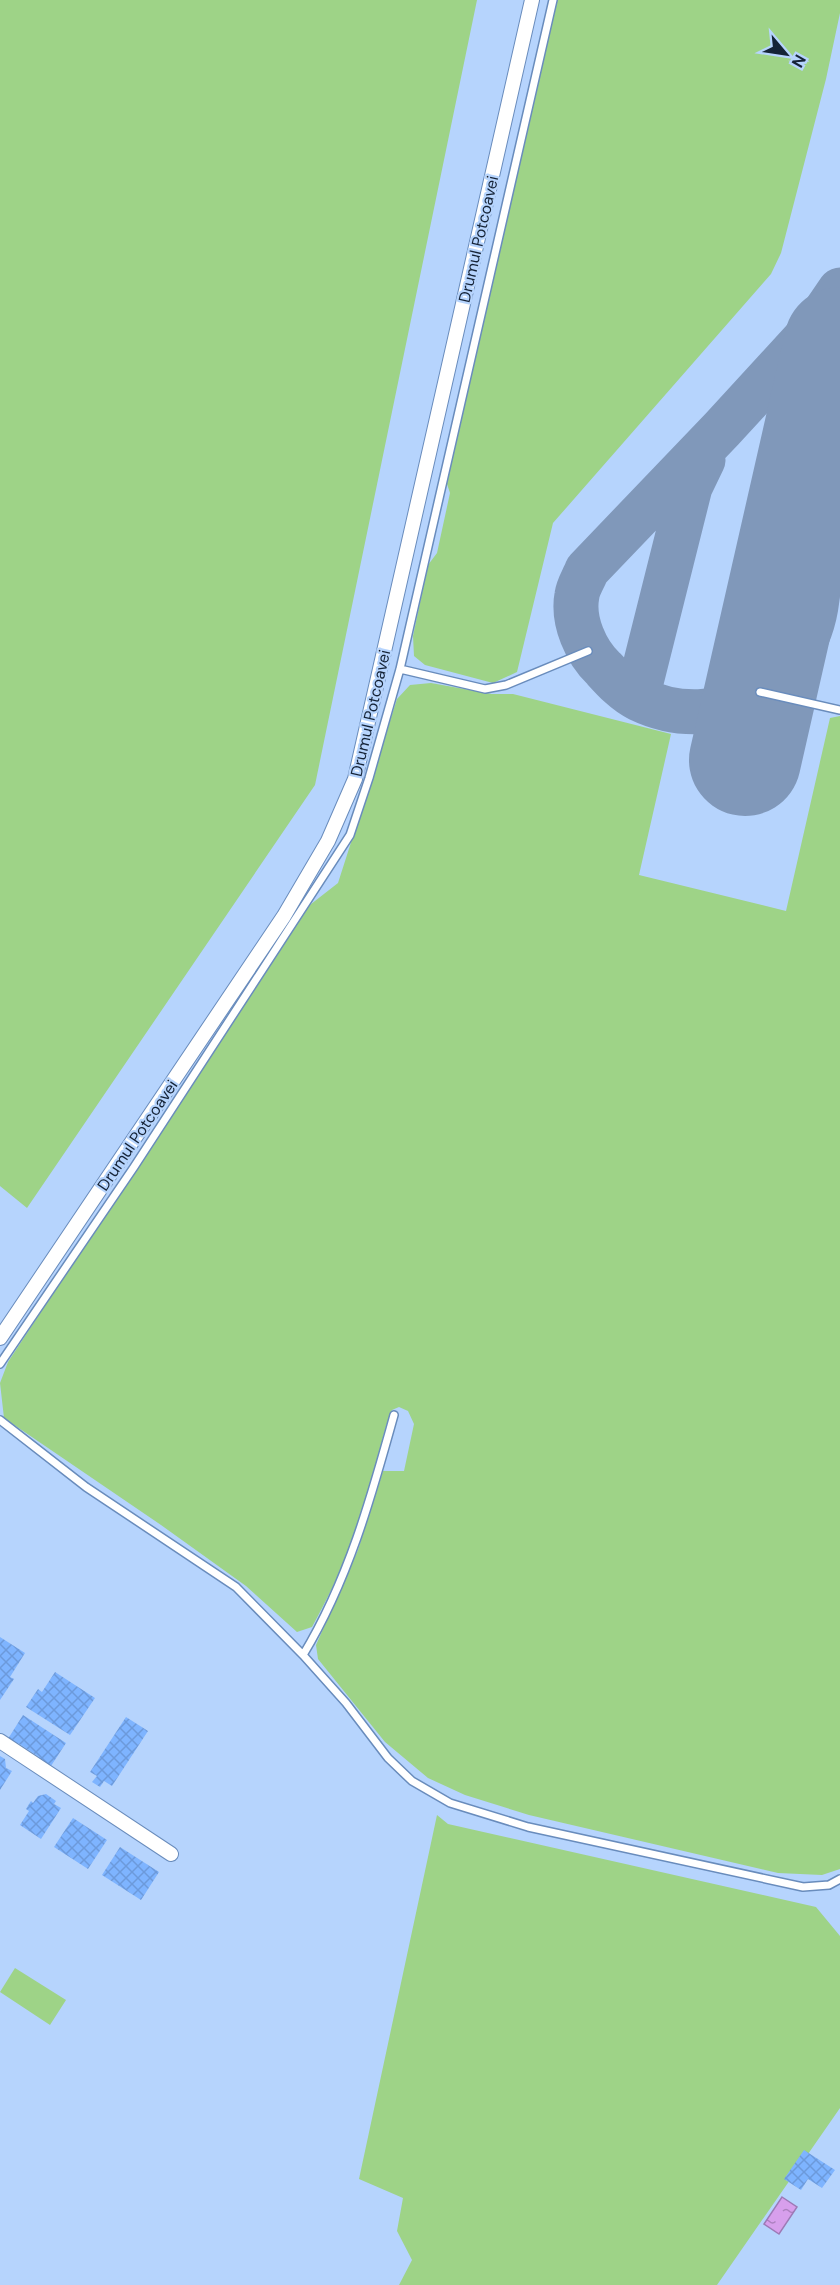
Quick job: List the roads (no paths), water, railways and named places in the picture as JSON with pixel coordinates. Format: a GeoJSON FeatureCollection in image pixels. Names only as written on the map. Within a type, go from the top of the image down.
{"type":"FeatureCollection","features":[{"type":"Feature","properties":{"kind":"street","name":"Drumul Potcoavei"},"geometry":{"type":"LineString","coordinates":[[0,1338],[284,916],[328,841],[355,779],[532,0]]}},
{"type":"Feature","properties":{"kind":"street"},"geometry":{"type":"LineString","coordinates":[[0,1741],[171,1854]]}},
{"type":"Feature","properties":{"kind":"lane"},"geometry":{"type":"LineString","coordinates":[[0,1364],[134,1167],[350,835],[400,669],[553,0]]}},
{"type":"Feature","properties":{"kind":"lane"},"geometry":{"type":"LineString","coordinates":[[400,669],[485,689],[506,685],[588,651]]}},
{"type":"Feature","properties":{"kind":"lane"},"geometry":{"type":"LineString","coordinates":[[760,692],[840,710]]}},
{"type":"Feature","properties":{"kind":"lane"},"geometry":{"type":"LineString","coordinates":[[303,1655],[322,1623],[356,1544],[394,1415]]}},
{"type":"Feature","properties":{"kind":"lane"},"geometry":{"type":"LineString","coordinates":[[0,1420],[86,1487],[236,1587],[303,1655],[346,1703],[388,1758],[412,1781],[450,1803],[528,1827],[803,1887],[829,1885],[840,1879]]}},
{"type":"Feature","properties":{"kind":"water"},"geometry":{"type":"Polygon","coordinates":[[[782,2197],[797,2207],[779,2234],[764,2224],[782,2197]]]}}]}
